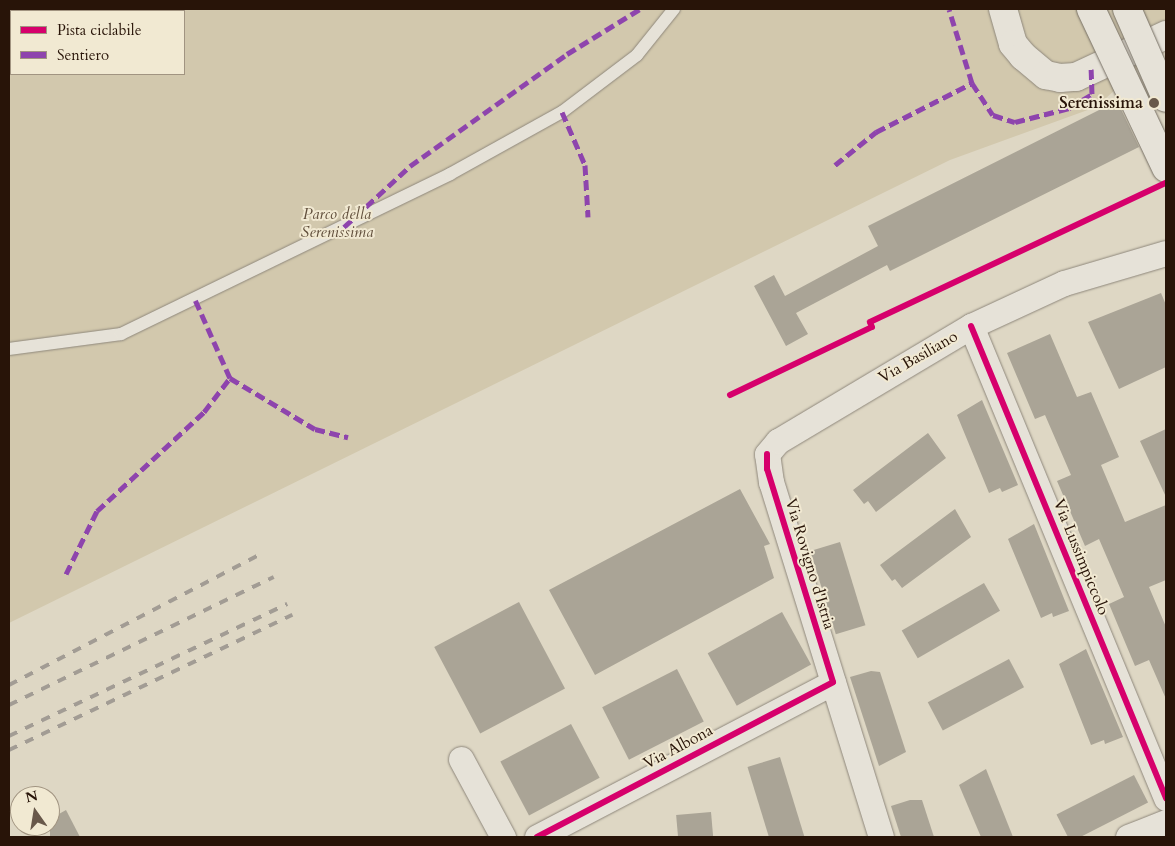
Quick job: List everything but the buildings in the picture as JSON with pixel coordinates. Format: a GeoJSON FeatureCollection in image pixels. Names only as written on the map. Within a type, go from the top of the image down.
{"type":"FeatureCollection","features":[{"type":"Feature","properties":{"kind":"main road"},"geometry":{"type":"LineString","coordinates":[[1002,9],[1013,44],[1023,56],[1046,75],[1060,78],[1076,77],[1166,35]]}},
{"type":"Feature","properties":{"kind":"main road"},"geometry":{"type":"LineString","coordinates":[[1091,9],[1166,168]]}},
{"type":"Feature","properties":{"kind":"main road"},"geometry":{"type":"LineString","coordinates":[[1127,9],[1166,98]]}},
{"type":"Feature","properties":{"kind":"street","name":"Via Basiliano"},"geometry":{"type":"LineString","coordinates":[[766,454],[778,441],[971,326],[1064,283],[1166,253]]}},
{"type":"Feature","properties":{"kind":"street","name":"Via Lussimpiccolo"},"geometry":{"type":"LineString","coordinates":[[971,326],[1166,798]]}},
{"type":"Feature","properties":{"kind":"street","name":"Via Rovigno d'Istria"},"geometry":{"type":"LineString","coordinates":[[766,454],[771,482],[881,837]]}},
{"type":"Feature","properties":{"kind":"street","name":"Via Albona"},"geometry":{"type":"LineString","coordinates":[[537,837],[833,682]]}},
{"type":"Feature","properties":{"kind":"street"},"geometry":{"type":"LineString","coordinates":[[461,758],[503,837]]}},
{"type":"Feature","properties":{"kind":"street"},"geometry":{"type":"LineString","coordinates":[[1128,837],[1166,822]]}},
{"type":"Feature","properties":{"kind":"lane"},"geometry":{"type":"LineString","coordinates":[[9,349],[121,334],[450,174],[562,112],[637,55],[674,9]]}},
{"type":"Feature","properties":{"kind":"green space","name":"Parco della Serenissima"},"geometry":{"type":"Polygon","coordinates":[[[9,9],[1166,9],[1166,44],[1096,107],[950,160],[9,623],[9,9]]]}},
{"type":"Feature","properties":{"kind":"railway"},"geometry":{"type":"LineString","coordinates":[[9,685],[263,553]]}},
{"type":"Feature","properties":{"kind":"railway"},"geometry":{"type":"LineString","coordinates":[[9,705],[274,577]]}},
{"type":"Feature","properties":{"kind":"railway"},"geometry":{"type":"LineString","coordinates":[[9,736],[287,604]]}},
{"type":"Feature","properties":{"kind":"railway"},"geometry":{"type":"LineString","coordinates":[[9,750],[292,615]]}},
{"type":"Feature","properties":{"kind":"marked path"},"geometry":{"type":"LineString","coordinates":[[344,227],[410,166],[567,54],[640,9]]}},
{"type":"Feature","properties":{"kind":"marked path"},"geometry":{"type":"LineString","coordinates":[[835,165],[876,132],[972,83],[949,9]]}},
{"type":"Feature","properties":{"kind":"marked path"},"geometry":{"type":"LineString","coordinates":[[972,83],[993,115],[1015,122],[1069,108],[1092,94],[1091,69]]}},
{"type":"Feature","properties":{"kind":"marked path"},"geometry":{"type":"LineString","coordinates":[[562,112],[585,165],[588,217]]}},
{"type":"Feature","properties":{"kind":"marked path"},"geometry":{"type":"LineString","coordinates":[[66,574],[97,511],[204,412],[230,378],[194,297]]}},
{"type":"Feature","properties":{"kind":"marked path"},"geometry":{"type":"LineString","coordinates":[[230,378],[315,429],[348,437]]}},
{"type":"Feature","properties":{"kind":"cycle path"},"geometry":{"type":"LineString","coordinates":[[730,395],[872,327],[870,322],[1166,183]]}},
{"type":"Feature","properties":{"kind":"cycle path"},"geometry":{"type":"LineString","coordinates":[[971,326],[1166,798]]}},
{"type":"Feature","properties":{"kind":"cycle path"},"geometry":{"type":"LineString","coordinates":[[537,837],[833,682],[767,469],[767,454]]}},
{"type":"Feature","properties":{"kind":"place","name":"Serenissima"},"geometry":{"type":"Point","coordinates":[1154,103]}}]}
